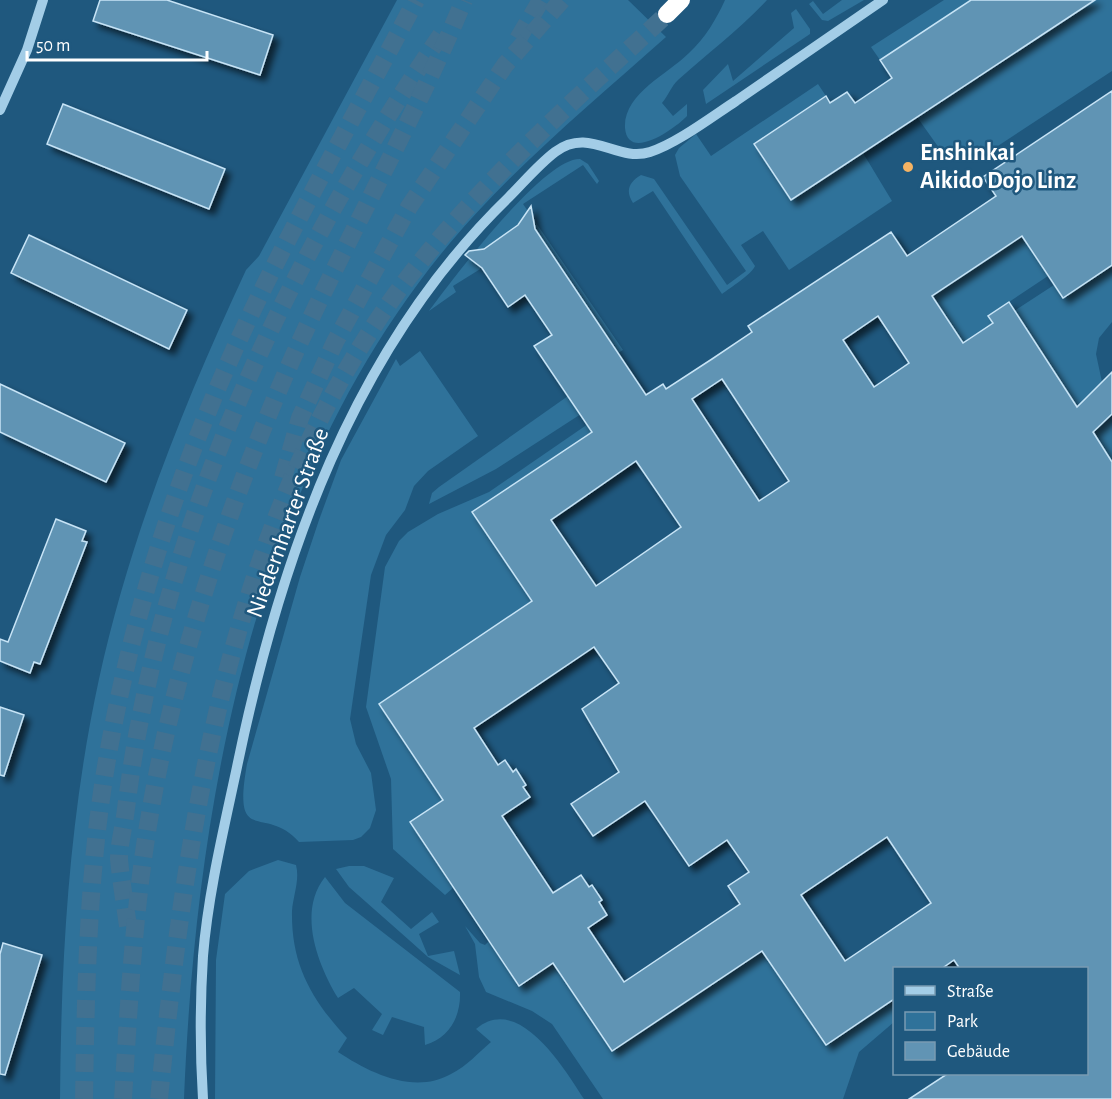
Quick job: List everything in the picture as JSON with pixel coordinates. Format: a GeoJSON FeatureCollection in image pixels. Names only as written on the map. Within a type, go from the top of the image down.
{"type":"FeatureCollection","features":[{"type":"Feature","properties":{"kind":"highway"},"geometry":{"type":"LineString","coordinates":[[667,14],[681,0]]}},
{"type":"Feature","properties":{"kind":"street"},"geometry":{"type":"LineString","coordinates":[[0,110],[27,50],[43,0]]}},
{"type":"Feature","properties":{"kind":"street","name":"Niedernharter Straße"},"geometry":{"type":"LineString","coordinates":[[202,1099],[203,954],[223,833],[246,720],[282,595],[315,495],[347,422],[392,342],[444,268],[483,221],[551,155],[567,144],[588,142],[627,153],[651,152],[709,119],[883,0]]}},
{"type":"Feature","properties":{"kind":"green space"},"geometry":{"type":"Polygon","coordinates":[[[397,0],[628,0],[666,37],[527,162],[450,243],[383,335],[327,434],[283,538],[248,647],[222,759],[203,873],[191,987],[184,1099],[60,1099],[65,941],[80,783],[99,679],[126,574],[161,470],[223,319],[246,270],[259,256],[397,0]]]}},
{"type":"Feature","properties":{"kind":"green space"},"geometry":{"type":"Polygon","coordinates":[[[725,0],[767,0],[674,85],[662,103],[673,116],[687,104],[687,116],[664,134],[653,139],[635,142],[628,138],[625,128],[626,116],[631,105],[648,86],[695,47],[710,28],[725,0]]]}},
{"type":"Feature","properties":{"kind":"green space"},"geometry":{"type":"Polygon","coordinates":[[[842,0],[864,0],[828,21],[822,20],[809,4],[813,1],[823,14],[842,0]]]}},
{"type":"Feature","properties":{"kind":"green space"},"geometry":{"type":"Polygon","coordinates":[[[944,0],[971,0],[880,60],[871,47],[944,0]]]}},
{"type":"Feature","properties":{"kind":"green space"},"geometry":{"type":"Polygon","coordinates":[[[1095,0],[1112,0],[1112,71],[975,161],[968,150],[949,162],[917,117],[1095,0]]]}},
{"type":"Feature","properties":{"kind":"green space"},"geometry":{"type":"Polygon","coordinates":[[[796,9],[810,29],[810,34],[706,104],[703,90],[728,64],[733,81],[794,28],[791,13],[796,9]]]}},
{"type":"Feature","properties":{"kind":"green space"},"geometry":{"type":"Polygon","coordinates":[[[818,84],[826,96],[754,145],[791,200],[863,153],[892,201],[789,270],[763,231],[741,245],[755,266],[745,277],[722,294],[653,191],[633,203],[629,195],[630,187],[641,175],[654,179],[727,285],[746,271],[680,176],[675,155],[679,148],[696,134],[711,156],[818,84]]]}},
{"type":"Feature","properties":{"kind":"green space"},"geometry":{"type":"Polygon","coordinates":[[[580,159],[588,164],[599,181],[597,184],[583,165],[523,204],[623,350],[618,353],[535,229],[534,222],[477,250],[474,256],[475,262],[482,268],[453,286],[456,292],[429,311],[477,249],[522,198],[564,164],[580,159]]]}},
{"type":"Feature","properties":{"kind":"green space"},"geometry":{"type":"Polygon","coordinates":[[[1022,236],[1048,276],[988,316],[993,323],[963,343],[932,296],[1022,236]]]}},
{"type":"Feature","properties":{"kind":"green space"},"geometry":{"type":"Polygon","coordinates":[[[1112,265],[1112,322],[1099,338],[1096,354],[1102,382],[1077,407],[1014,311],[1054,285],[1064,298],[1112,265]]]}},
{"type":"Feature","properties":{"kind":"green space"},"geometry":{"type":"Polygon","coordinates":[[[420,351],[478,436],[428,471],[414,486],[405,510],[386,535],[371,575],[350,719],[356,744],[371,773],[376,810],[370,828],[361,837],[353,840],[299,842],[286,831],[248,816],[244,807],[247,764],[300,577],[341,460],[396,359],[400,366],[420,351]]]}},
{"type":"Feature","properties":{"kind":"green space"},"geometry":{"type":"Polygon","coordinates":[[[568,396],[581,414],[496,469],[429,504],[432,493],[439,487],[568,396]]]}},
{"type":"Feature","properties":{"kind":"green space"},"geometry":{"type":"Polygon","coordinates":[[[1112,415],[1112,462],[1093,432],[1112,415]]]}},
{"type":"Feature","properties":{"kind":"green space"},"geometry":{"type":"Polygon","coordinates":[[[615,417],[472,512],[532,601],[379,704],[443,800],[410,823],[453,888],[445,895],[393,849],[391,779],[366,707],[385,567],[399,541],[408,532],[438,514],[489,492],[588,424],[615,417]]]}},
{"type":"Feature","properties":{"kind":"green space"},"geometry":{"type":"Polygon","coordinates":[[[278,860],[296,865],[297,882],[292,911],[295,948],[306,981],[314,995],[347,1038],[338,1052],[378,1074],[393,1079],[407,1082],[437,1080],[462,1067],[491,1042],[476,1029],[492,1020],[508,1020],[524,1027],[539,1039],[553,1054],[584,1099],[215,1099],[216,960],[225,894],[249,871],[278,860]]]}},
{"type":"Feature","properties":{"kind":"green space"},"geometry":{"type":"Polygon","coordinates":[[[364,866],[394,878],[381,902],[411,929],[432,912],[439,922],[419,934],[428,956],[454,951],[460,975],[428,957],[349,887],[336,869],[364,866]]]}},
{"type":"Feature","properties":{"kind":"green space"},"geometry":{"type":"Polygon","coordinates":[[[325,877],[345,903],[460,992],[456,1018],[441,1037],[425,1045],[424,1027],[392,1017],[383,1035],[372,1030],[382,1014],[354,988],[338,998],[318,954],[312,922],[312,906],[325,877]]]}},
{"type":"Feature","properties":{"kind":"green space"},"geometry":{"type":"Polygon","coordinates":[[[465,926],[480,943],[485,945],[489,941],[519,986],[553,963],[612,1051],[762,951],[826,1045],[893,1000],[893,1023],[859,1052],[843,1099],[603,1099],[552,1024],[532,1011],[486,992],[479,977],[475,944],[465,926]]]}},
{"type":"Feature","properties":{"kind":"building"},"geometry":{"type":"Polygon","coordinates":[[[100,0],[167,0],[273,35],[260,75],[93,21],[100,0]]]}},
{"type":"Feature","properties":{"kind":"building"},"geometry":{"type":"Polygon","coordinates":[[[971,0],[1095,0],[791,200],[754,144],[826,96],[830,103],[847,92],[855,103],[892,78],[880,60],[971,0]]]}},
{"type":"Feature","properties":{"kind":"building"},"geometry":{"type":"Polygon","coordinates":[[[1112,91],[1112,265],[1063,298],[1022,236],[932,296],[963,343],[993,323],[988,316],[1009,302],[1077,407],[1112,372],[1112,414],[1093,432],[1112,462],[1112,1099],[909,1099],[945,1075],[1088,1075],[1088,967],[959,967],[954,960],[944,967],[893,967],[893,1000],[826,1045],[762,951],[612,1051],[553,963],[519,986],[410,822],[443,800],[379,704],[532,601],[472,512],[592,432],[534,346],[552,335],[525,295],[508,307],[482,268],[465,255],[469,251],[484,249],[518,225],[531,206],[535,229],[646,395],[663,384],[666,389],[712,359],[752,332],[748,326],[891,232],[907,256],[996,196],[983,177],[1112,91]],[[878,316],[843,340],[874,387],[909,363],[878,316]],[[722,379],[692,399],[759,501],[789,481],[722,379]],[[636,461],[551,520],[596,586],[681,527],[636,461]],[[594,647],[474,728],[498,765],[505,760],[513,772],[516,769],[526,785],[523,787],[530,797],[502,816],[553,893],[581,875],[589,887],[592,885],[602,900],[599,902],[607,915],[588,928],[624,982],[740,904],[728,886],[749,872],[727,840],[689,866],[645,801],[593,836],[571,804],[619,772],[582,709],[619,683],[594,647]],[[887,837],[801,895],[845,961],[931,903],[887,837]]]}},
{"type":"Feature","properties":{"kind":"building"},"geometry":{"type":"Polygon","coordinates":[[[63,104],[225,169],[209,209],[47,144],[63,104]]]}},
{"type":"Feature","properties":{"kind":"building"},"geometry":{"type":"Polygon","coordinates":[[[29,235],[187,310],[169,349],[11,273],[29,235]]]}},
{"type":"Feature","properties":{"kind":"building"},"geometry":{"type":"Polygon","coordinates":[[[0,384],[125,443],[106,482],[0,432],[0,384]]]}},
{"type":"Feature","properties":{"kind":"building"},"geometry":{"type":"Polygon","coordinates":[[[56,519],[86,531],[82,541],[87,542],[40,664],[34,662],[30,673],[0,661],[0,639],[8,642],[56,519]]]}},
{"type":"Feature","properties":{"kind":"building"},"geometry":{"type":"Polygon","coordinates":[[[0,707],[24,715],[4,776],[0,775],[0,707]]]}},
{"type":"Feature","properties":{"kind":"building"},"geometry":{"type":"Polygon","coordinates":[[[3,943],[42,955],[5,1075],[0,1074],[0,954],[3,943]]]}},
{"type":"Feature","properties":{"kind":"tunnel"},"geometry":{"type":"LineString","coordinates":[[84,1099],[87,963],[97,828],[121,688],[146,588],[178,491],[235,348],[300,216],[416,0]]}},
{"type":"Feature","properties":{"kind":"tunnel"},"geometry":{"type":"LineString","coordinates":[[123,1099],[133,953],[145,844],[173,704],[201,602],[235,500],[296,350],[418,101],[464,0]]}},
{"type":"Feature","properties":{"kind":"tunnel"},"geometry":{"type":"LineString","coordinates":[[518,39],[541,0]]}},
{"type":"Feature","properties":{"kind":"tunnel"},"geometry":{"type":"LineString","coordinates":[[283,478],[300,418],[335,342],[409,207],[505,65],[562,0]]}},
{"type":"Feature","properties":{"kind":"tunnel"},"geometry":{"type":"LineString","coordinates":[[159,1099],[184,888],[202,782],[226,678],[255,575],[293,476],[340,381],[398,291],[428,253],[459,216],[526,146],[667,14]]}},
{"type":"Feature","properties":{"kind":"tunnel"},"geometry":{"type":"LineString","coordinates":[[128,926],[119,859],[120,843],[139,725],[160,632],[186,541],[218,452],[254,365],[295,279],[389,114],[441,35]]}},
{"type":"Feature","properties":{"kind":"place","name":"Enshinkai Aikido Dojo Linz"},"geometry":{"type":"Point","coordinates":[908,167]}}]}
